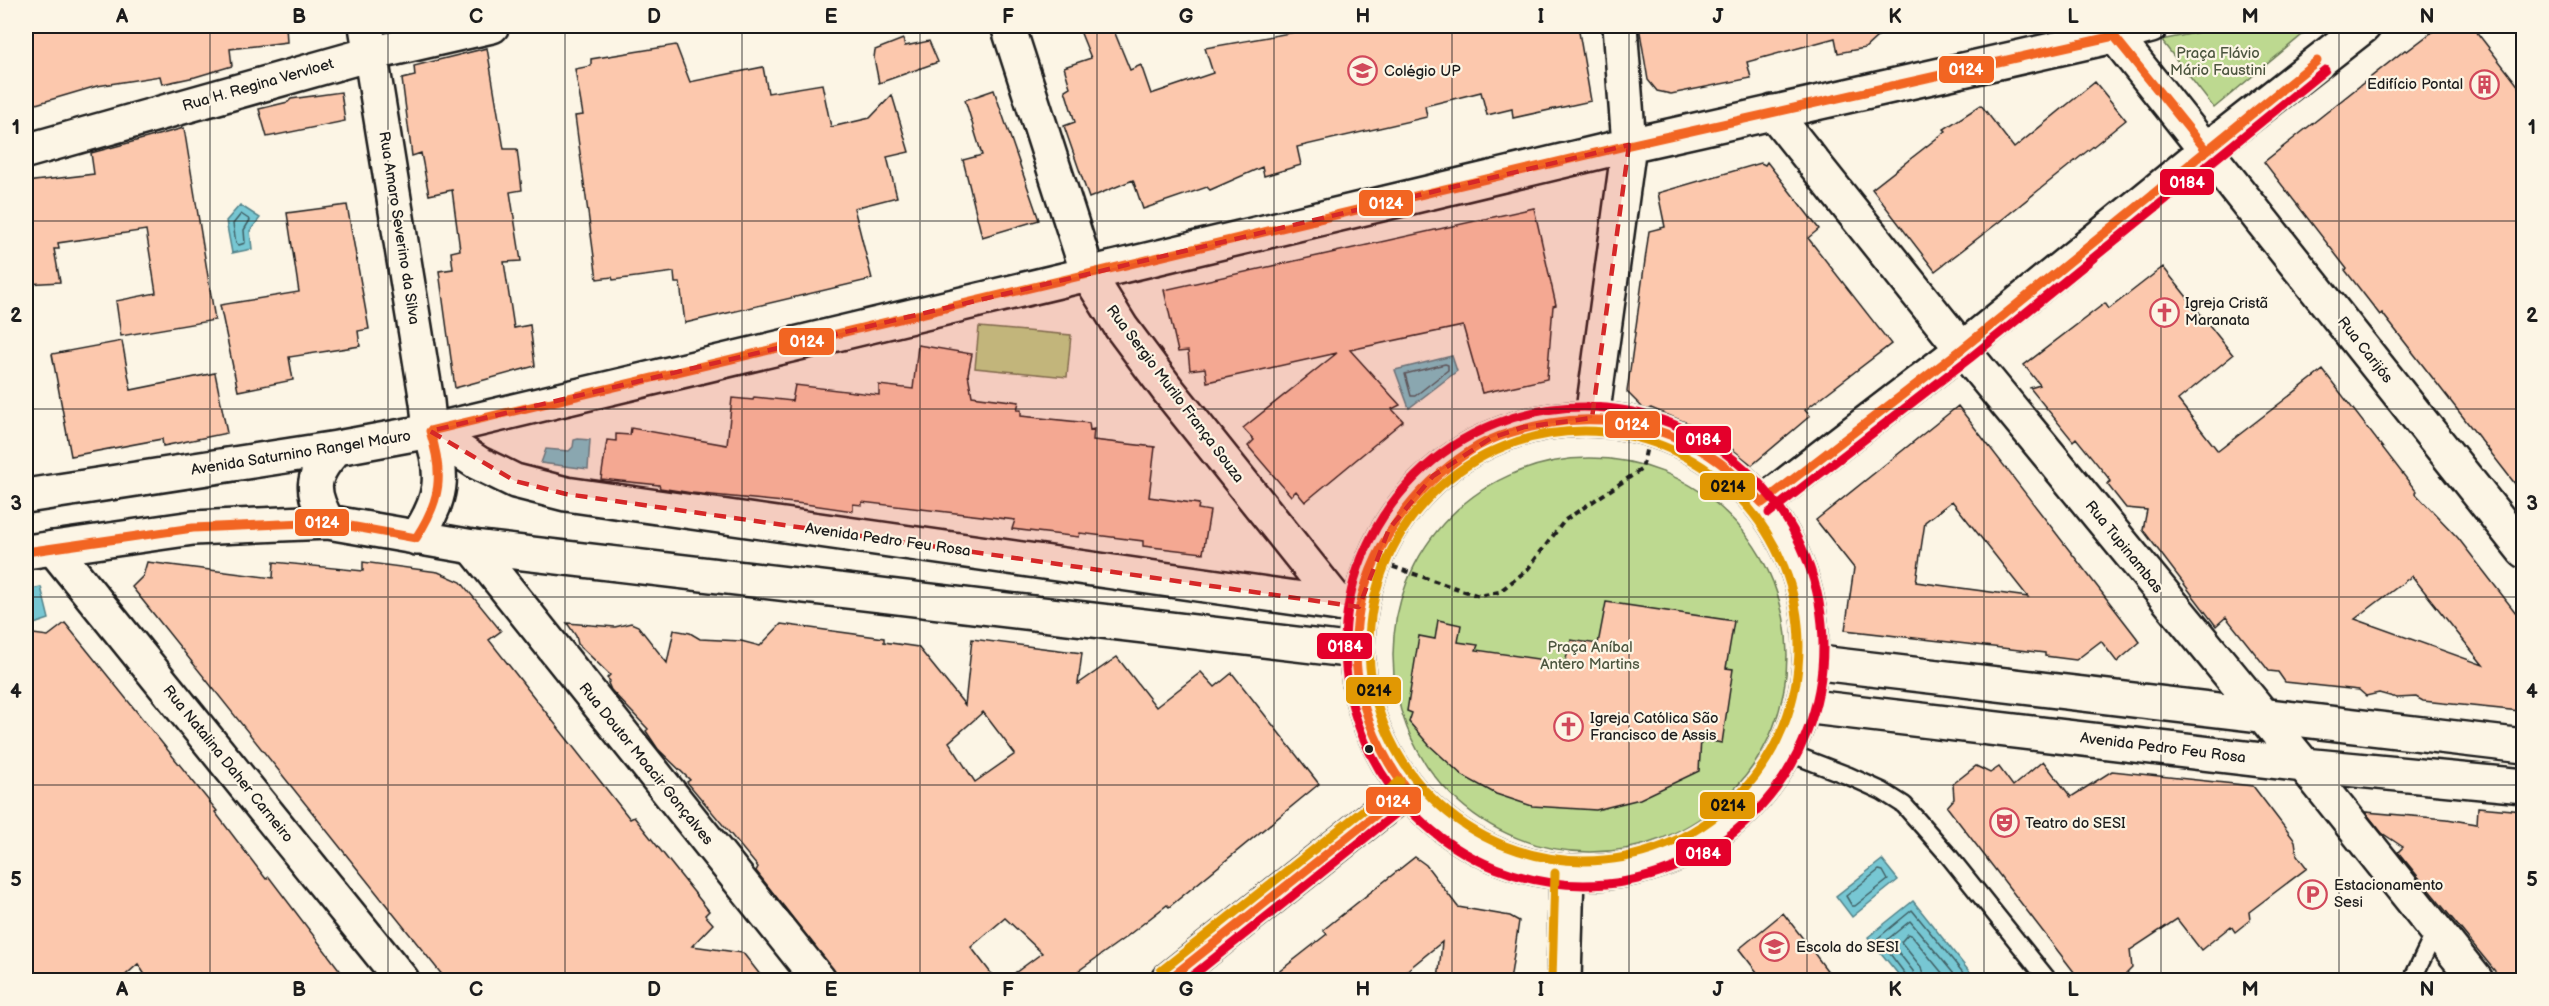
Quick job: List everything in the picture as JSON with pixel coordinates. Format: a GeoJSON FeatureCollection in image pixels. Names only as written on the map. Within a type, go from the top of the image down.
{"type":"FeatureCollection","features":[{"type":"Feature","properties":{"kind":"street","name":"Rua H. Regina Vervloet"},"geometry":{"type":"LineString","coordinates":[[26,151],[368,40],[492,26]]}},
{"type":"Feature","properties":{"kind":"street","name":"Rua Sergio Murilo França Souza"},"geometry":{"type":"LineString","coordinates":[[1008,26],[1088,274],[1121,327],[1168,390],[1349,606]]}},
{"type":"Feature","properties":{"kind":"street"},"geometry":{"type":"LineString","coordinates":[[1592,418],[1629,145],[1620,26]]}},
{"type":"Feature","properties":{"kind":"street","name":"Avenida Saturnino Rangel Mauro"},"geometry":{"type":"LineString","coordinates":[[26,496],[337,448],[430,431],[2110,31],[2151,26]]}},
{"type":"Feature","properties":{"kind":"street"},"geometry":{"type":"LineString","coordinates":[[1761,503],[1962,349],[2206,150],[2364,26]]}},
{"type":"Feature","properties":{"kind":"street","name":"Rua Carijós"},"geometry":{"type":"LineString","coordinates":[[2110,31],[2523,551]]}},
{"type":"Feature","properties":{"kind":"street","name":"Rua Amaro Severino da Silva"},"geometry":{"type":"LineString","coordinates":[[368,40],[430,431]]}},
{"type":"Feature","properties":{"kind":"street","name":"Rua Tupinambas"},"geometry":{"type":"LineString","coordinates":[[1773,112],[1962,349],[2304,765],[2476,981]]}},
{"type":"Feature","properties":{"kind":"street"},"geometry":{"type":"LineString","coordinates":[[1592,418],[1622,421],[1651,428],[1682,440],[1712,457],[1738,478],[1761,503],[1785,538],[1801,578],[1810,619],[1811,662],[1803,706],[1784,751],[1760,789],[1739,812],[1688,848],[1629,869],[1598,873],[1567,873],[1536,869],[1506,861],[1452,832],[1428,813],[1391,769],[1368,723],[1362,699],[1349,606],[1389,529],[1409,501],[1433,476],[1461,455],[1491,438],[1524,427],[1557,420],[1592,418]]}},
{"type":"Feature","properties":{"kind":"street"},"geometry":{"type":"LineString","coordinates":[[416,538],[434,509],[441,475],[438,453],[430,431]]}},
{"type":"Feature","properties":{"kind":"street","name":"Avenida Pedro Feu Rosa"},"geometry":{"type":"LineString","coordinates":[[430,431],[478,464],[514,481],[566,494],[1349,606]]}},
{"type":"Feature","properties":{"kind":"street"},"geometry":{"type":"LineString","coordinates":[[328,522],[316,504],[314,483],[322,463],[337,448]]}},
{"type":"Feature","properties":{"kind":"street"},"geometry":{"type":"LineString","coordinates":[[39,550],[193,528],[328,522],[473,547],[1356,651]]}},
{"type":"Feature","properties":{"kind":"street","name":"Rua Doutor Moacir Gonçalves"},"geometry":{"type":"LineString","coordinates":[[473,547],[819,981]]}},
{"type":"Feature","properties":{"kind":"street","name":"Rua Natalina Daher Carneiro"},"geometry":{"type":"LineString","coordinates":[[39,550],[402,981]]}},
{"type":"Feature","properties":{"kind":"street"},"geometry":{"type":"LineString","coordinates":[[1811,662],[2523,746]]}},
{"type":"Feature","properties":{"kind":"street","name":"Avenida Pedro Feu Rosa"},"geometry":{"type":"LineString","coordinates":[[1803,706],[2304,765],[2523,786]]}},
{"type":"Feature","properties":{"kind":"street"},"geometry":{"type":"LineString","coordinates":[[1168,981],[1407,790]]}},
{"type":"Feature","properties":{"kind":"street"},"geometry":{"type":"LineString","coordinates":[[1564,981],[1567,873]]}},
{"type":"Feature","properties":{"kind":"lane"},"geometry":{"type":"LineString","coordinates":[[1784,751],[1849,776],[1882,791],[1904,805],[1948,855],[2048,981]]}},
{"type":"Feature","properties":{"kind":"lane"},"geometry":{"type":"LineString","coordinates":[[2412,981],[2436,930]]}},
{"type":"Feature","properties":{"kind":"path"},"geometry":{"type":"LineString","coordinates":[[1373,560],[1479,597],[1500,592],[1527,570],[1564,520],[1642,470],[1651,428]]}},
{"type":"Feature","properties":{"kind":"highlighted area"},"geometry":{"type":"Polygon","coordinates":[[[1629,145],[1592,418],[1524,427],[1491,438],[1433,476],[1389,529],[1359,607],[566,494],[515,481],[430,431],[1629,145]]]}},
{"type":"Feature","properties":{"kind":"green space","name":"Praça Flávio Mário Faustini"},"geometry":{"type":"Polygon","coordinates":[[[2229,26],[2313,26],[2214,108],[2161,40],[2229,26]]]}},
{"type":"Feature","properties":{"kind":"green space"},"geometry":{"type":"Polygon","coordinates":[[[979,327],[1071,335],[1067,377],[975,368],[979,327]]]}},
{"type":"Feature","properties":{"kind":"green space","name":"Praça Aníbal Antero Martins"},"geometry":{"type":"Polygon","coordinates":[[[1590,458],[1629,461],[1666,473],[1700,491],[1730,515],[1754,545],[1772,579],[1784,616],[1787,655],[1784,694],[1772,731],[1754,765],[1730,795],[1700,819],[1666,837],[1629,849],[1590,852],[1551,849],[1514,837],[1480,819],[1450,795],[1426,765],[1408,731],[1396,694],[1393,655],[1396,616],[1408,579],[1426,545],[1450,515],[1480,491],[1514,473],[1551,461],[1590,458]]]}},
{"type":"Feature","properties":{"kind":"water"},"geometry":{"type":"Polygon","coordinates":[[[240,205],[260,218],[250,231],[252,249],[232,253],[226,221],[240,205]]]}},
{"type":"Feature","properties":{"kind":"water"},"geometry":{"type":"Polygon","coordinates":[[[1452,356],[1457,371],[1409,408],[1395,370],[1452,356]]]}},
{"type":"Feature","properties":{"kind":"water"},"geometry":{"type":"Polygon","coordinates":[[[574,440],[590,440],[588,469],[541,463],[546,449],[569,451],[573,447],[574,440]]]}},
{"type":"Feature","properties":{"kind":"water"},"geometry":{"type":"Polygon","coordinates":[[[41,587],[49,619],[34,624],[26,590],[41,587]]]}},
{"type":"Feature","properties":{"kind":"water"},"geometry":{"type":"Polygon","coordinates":[[[1882,860],[1898,880],[1852,917],[1836,896],[1882,860]]]}},
{"type":"Feature","properties":{"kind":"water"},"geometry":{"type":"Polygon","coordinates":[[[1913,901],[1976,980],[1903,980],[1868,937],[1913,901]]]}},
{"type":"Feature","properties":{"kind":"building"},"geometry":{"type":"Polygon","coordinates":[[[26,26],[286,26],[287,42],[230,49],[232,66],[195,77],[162,84],[160,76],[97,86],[26,107],[26,26]]]}},
{"type":"Feature","properties":{"kind":"building"},"geometry":{"type":"Polygon","coordinates":[[[1078,26],[1112,26],[1130,70],[1141,65],[1151,94],[1213,73],[1205,48],[1301,31],[1299,26],[1578,26],[1591,101],[1513,118],[1512,109],[1487,115],[1481,92],[1425,106],[1427,117],[1297,147],[1301,165],[1264,176],[1262,167],[1210,190],[1207,187],[1143,209],[1133,180],[1089,198],[1064,126],[1075,122],[1065,90],[1070,87],[1064,67],[1091,58],[1078,26]]]}},
{"type":"Feature","properties":{"kind":"building"},"geometry":{"type":"Polygon","coordinates":[[[1639,26],[1889,26],[1865,48],[1838,53],[1835,38],[1747,62],[1751,78],[1671,94],[1657,91],[1648,80],[1639,26]]]}},
{"type":"Feature","properties":{"kind":"building"},"geometry":{"type":"Polygon","coordinates":[[[2440,26],[2472,26],[2523,92],[2523,494],[2382,313],[2380,315],[2264,162],[2405,50],[2407,51],[2440,26]]]}},
{"type":"Feature","properties":{"kind":"building"},"geometry":{"type":"Polygon","coordinates":[[[903,39],[905,46],[929,41],[938,62],[879,83],[874,58],[875,50],[903,39]]]}},
{"type":"Feature","properties":{"kind":"building"},"geometry":{"type":"Polygon","coordinates":[[[676,45],[690,82],[763,67],[768,93],[822,84],[831,127],[870,118],[892,95],[909,152],[887,157],[897,197],[854,208],[872,279],[685,323],[680,283],[675,283],[674,272],[613,280],[612,277],[597,279],[575,116],[583,115],[575,69],[591,66],[591,59],[676,45]]]}},
{"type":"Feature","properties":{"kind":"building"},"geometry":{"type":"Polygon","coordinates":[[[487,48],[504,149],[517,149],[522,190],[510,192],[521,261],[504,262],[514,328],[530,325],[535,366],[455,388],[439,271],[453,269],[451,252],[460,250],[452,190],[429,195],[421,153],[412,156],[402,79],[415,76],[414,66],[487,48]]]}},
{"type":"Feature","properties":{"kind":"building"},"geometry":{"type":"Polygon","coordinates":[[[2095,82],[2126,120],[1935,271],[1872,189],[1946,131],[1944,129],[1981,105],[2014,148],[2095,82]]]}},
{"type":"Feature","properties":{"kind":"building"},"geometry":{"type":"Polygon","coordinates":[[[994,90],[1039,220],[982,237],[963,160],[982,155],[965,100],[994,90]]]}},
{"type":"Feature","properties":{"kind":"building"},"geometry":{"type":"Polygon","coordinates":[[[341,92],[345,121],[267,137],[259,109],[288,102],[291,99],[341,92]]]}},
{"type":"Feature","properties":{"kind":"building"},"geometry":{"type":"Polygon","coordinates":[[[184,128],[215,320],[121,336],[116,301],[156,293],[146,230],[58,243],[59,249],[54,249],[60,282],[26,284],[26,182],[94,174],[91,153],[184,128]]]}},
{"type":"Feature","properties":{"kind":"building"},"geometry":{"type":"Polygon","coordinates":[[[1767,162],[1819,229],[1808,238],[1891,344],[1805,410],[1810,416],[1752,465],[1712,433],[1651,408],[1645,410],[1627,392],[1649,231],[1665,227],[1658,193],[1761,163],[1765,165],[1767,162]]]}},
{"type":"Feature","properties":{"kind":"building"},"geometry":{"type":"Polygon","coordinates":[[[347,205],[369,329],[358,331],[360,346],[289,357],[293,380],[238,391],[220,305],[299,292],[287,213],[347,205]]]}},
{"type":"Feature","properties":{"kind":"building"},"geometry":{"type":"Polygon","coordinates":[[[1534,208],[1556,305],[1553,306],[1547,379],[1482,393],[1463,326],[1350,350],[1400,405],[1392,409],[1403,421],[1305,502],[1296,491],[1291,496],[1248,446],[1254,440],[1243,428],[1337,353],[1207,382],[1205,368],[1190,370],[1188,351],[1178,352],[1164,290],[1534,208]]]}},
{"type":"Feature","properties":{"kind":"building"},"geometry":{"type":"Polygon","coordinates":[[[2163,267],[2233,355],[2178,400],[2218,451],[2323,370],[2416,491],[2415,493],[2458,538],[2523,622],[2523,716],[2520,711],[2423,701],[2416,697],[2397,698],[2379,693],[2366,696],[2359,690],[2285,682],[2278,672],[2269,671],[2226,617],[2216,626],[2143,530],[2147,510],[2126,508],[2107,484],[2111,481],[2076,438],[2073,441],[2030,388],[2040,385],[2024,365],[2105,303],[2109,309],[2163,267]],[[2412,576],[2355,619],[2483,665],[2412,576]]]}},
{"type":"Feature","properties":{"kind":"building"},"geometry":{"type":"Polygon","coordinates":[[[122,341],[131,390],[215,373],[227,433],[163,446],[162,439],[71,456],[52,354],[122,341]]]}},
{"type":"Feature","properties":{"kind":"building"},"geometry":{"type":"Polygon","coordinates":[[[918,345],[972,354],[968,374],[972,396],[1019,402],[1017,410],[1021,410],[1021,416],[1089,423],[1090,430],[1094,429],[1093,440],[1155,447],[1149,497],[1199,504],[1198,509],[1210,511],[1203,553],[1143,546],[1143,541],[1080,533],[1079,537],[1012,529],[1015,520],[862,502],[862,505],[853,504],[853,511],[692,493],[660,488],[659,485],[601,479],[607,440],[616,441],[616,434],[630,435],[631,428],[727,445],[732,398],[753,400],[754,397],[792,401],[795,385],[879,395],[879,385],[913,389],[918,345]]]}},
{"type":"Feature","properties":{"kind":"building"},"geometry":{"type":"Polygon","coordinates":[[[1958,406],[2140,642],[2117,662],[2101,641],[2076,660],[2045,656],[2045,653],[1845,630],[1854,568],[1816,520],[1958,406]],[[1952,501],[1925,522],[1916,582],[2028,597],[1952,501]]]}},
{"type":"Feature","properties":{"kind":"building"},"geometry":{"type":"Polygon","coordinates":[[[147,562],[273,578],[274,562],[363,571],[363,562],[438,572],[461,582],[501,631],[489,640],[630,819],[634,817],[709,911],[705,915],[713,924],[692,946],[743,953],[765,981],[447,981],[132,587],[143,576],[147,562]]]}},
{"type":"Feature","properties":{"kind":"building","name":"Igreja Católica São Francisco de Assis"},"geometry":{"type":"Polygon","coordinates":[[[1606,602],[1734,621],[1726,668],[1733,669],[1722,743],[1701,739],[1699,771],[1640,799],[1596,810],[1532,806],[1496,794],[1463,776],[1429,745],[1409,722],[1412,713],[1407,711],[1419,636],[1435,639],[1438,620],[1461,625],[1458,642],[1478,645],[1476,650],[1565,663],[1571,640],[1598,644],[1606,602]]]}},
{"type":"Feature","properties":{"kind":"building"},"geometry":{"type":"Polygon","coordinates":[[[65,623],[217,811],[215,812],[266,879],[269,877],[348,981],[149,981],[138,964],[119,981],[40,981],[26,961],[26,633],[48,636],[65,623]]]}},
{"type":"Feature","properties":{"kind":"building"},"geometry":{"type":"Polygon","coordinates":[[[567,623],[615,627],[631,623],[638,626],[667,663],[674,630],[690,633],[700,639],[741,641],[760,646],[781,624],[884,638],[884,642],[918,647],[965,705],[972,639],[1082,653],[1078,684],[1117,657],[1156,707],[1201,672],[1215,687],[1232,673],[1319,784],[1169,907],[1167,905],[1064,981],[1004,981],[1042,953],[1005,918],[971,947],[997,981],[842,981],[756,871],[758,867],[687,782],[690,780],[658,749],[646,731],[648,729],[611,690],[608,683],[610,681],[607,678],[610,675],[578,644],[576,636],[567,623]],[[983,712],[949,742],[975,782],[1015,754],[983,712]]]}},
{"type":"Feature","properties":{"kind":"building"},"geometry":{"type":"Polygon","coordinates":[[[2043,761],[2071,797],[2112,771],[2253,786],[2295,841],[2297,855],[2307,868],[2249,912],[2250,920],[2235,932],[2231,926],[2201,950],[2177,919],[2130,950],[2132,968],[2119,981],[2081,981],[1947,807],[1954,799],[1953,784],[1976,766],[1990,773],[1999,767],[2013,786],[2043,761]]]}},
{"type":"Feature","properties":{"kind":"building"},"geometry":{"type":"Polygon","coordinates":[[[2478,807],[2523,811],[2523,981],[2503,981],[2398,852],[2403,847],[2382,833],[2365,812],[2477,824],[2478,807]]]}},
{"type":"Feature","properties":{"kind":"building"},"geometry":{"type":"Polygon","coordinates":[[[1415,857],[1426,865],[1458,907],[1510,916],[1519,921],[1510,981],[1438,981],[1442,942],[1394,981],[1267,981],[1327,934],[1323,930],[1415,857]]]}},
{"type":"Feature","properties":{"kind":"building","name":"Escola do SESI"},"geometry":{"type":"Polygon","coordinates":[[[1783,913],[1835,981],[1764,981],[1739,949],[1783,913]]]}},
{"type":"Feature","properties":{"kind":"transit line","name":"0124"},"geometry":{"type":"LineString","coordinates":[[26,552],[193,528],[328,522],[416,538],[431,511],[438,487],[437,461],[430,431],[1629,145],[2114,36],[2206,150]]}},
{"type":"Feature","properties":{"kind":"transit line","name":"0124"},"geometry":{"type":"LineString","coordinates":[[1168,980],[1407,790],[1388,762],[1368,718],[1359,686],[1356,637],[1360,605],[1369,574],[1383,545],[1400,517],[1444,470],[1479,445],[1520,430],[1573,420],[1617,422],[1660,432],[1700,450],[1731,472],[1762,503],[1962,349],[2317,61]]}},
{"type":"Feature","properties":{"kind":"transit line","name":"0184"},"geometry":{"type":"LineString","coordinates":[[1769,513],[1970,358],[2325,70]]}},
{"type":"Feature","properties":{"kind":"transit line","name":"0184"},"geometry":{"type":"LineString","coordinates":[[1584,407],[1631,411],[1676,425],[1717,447],[1753,477],[1783,513],[1805,554],[1819,599],[1823,646],[1819,693],[1805,738],[1783,779],[1753,815],[1717,845],[1676,867],[1631,881],[1584,885],[1537,881],[1492,867],[1451,845],[1415,815],[1385,779],[1363,738],[1349,693],[1345,646],[1349,599],[1363,554],[1385,513],[1415,477],[1451,447],[1492,425],[1537,411],[1584,407]]}},
{"type":"Feature","properties":{"kind":"transit line","name":"0214"},"geometry":{"type":"LineString","coordinates":[[1584,431],[1626,435],[1666,447],[1704,467],[1736,494],[1763,526],[1783,564],[1795,604],[1799,646],[1795,688],[1783,728],[1763,766],[1736,798],[1704,825],[1666,845],[1626,857],[1584,861],[1542,857],[1502,845],[1464,825],[1432,798],[1405,766],[1385,728],[1373,688],[1369,646],[1373,604],[1385,564],[1405,526],[1432,494],[1464,467],[1502,447],[1542,435],[1584,431]]}},
{"type":"Feature","properties":{"kind":"transit line","name":"0214"},"geometry":{"type":"LineString","coordinates":[[1161,971],[1400,781]]}},
{"type":"Feature","properties":{"kind":"transit line","name":"0184"},"geometry":{"type":"LineString","coordinates":[[1187,980],[1414,799]]}},
{"type":"Feature","properties":{"kind":"transit line","name":"0214"},"geometry":{"type":"LineString","coordinates":[[1552,980],[1555,873]]}},
{"type":"Feature","properties":{"kind":"place","name":"Colégio UP"},"geometry":{"type":"Point","coordinates":[1363,71]}},
{"type":"Feature","properties":{"kind":"place","name":"Edifício Pontal"},"geometry":{"type":"Point","coordinates":[2484,84]}},
{"type":"Feature","properties":{"kind":"place","name":"Igreja Cristã Maranata"},"geometry":{"type":"Point","coordinates":[2164,312]}},
{"type":"Feature","properties":{"kind":"place","name":"Igreja Católica São Francisco de Assis"},"geometry":{"type":"Point","coordinates":[1569,727]}},
{"type":"Feature","properties":{"kind":"place","name":"Teatro do SESI"},"geometry":{"type":"Point","coordinates":[2004,823]}},
{"type":"Feature","properties":{"kind":"place","name":"Estacionamento Sesi"},"geometry":{"type":"Point","coordinates":[2313,894]}},
{"type":"Feature","properties":{"kind":"place","name":"Escola do SESI"},"geometry":{"type":"Point","coordinates":[1775,947]}}]}
